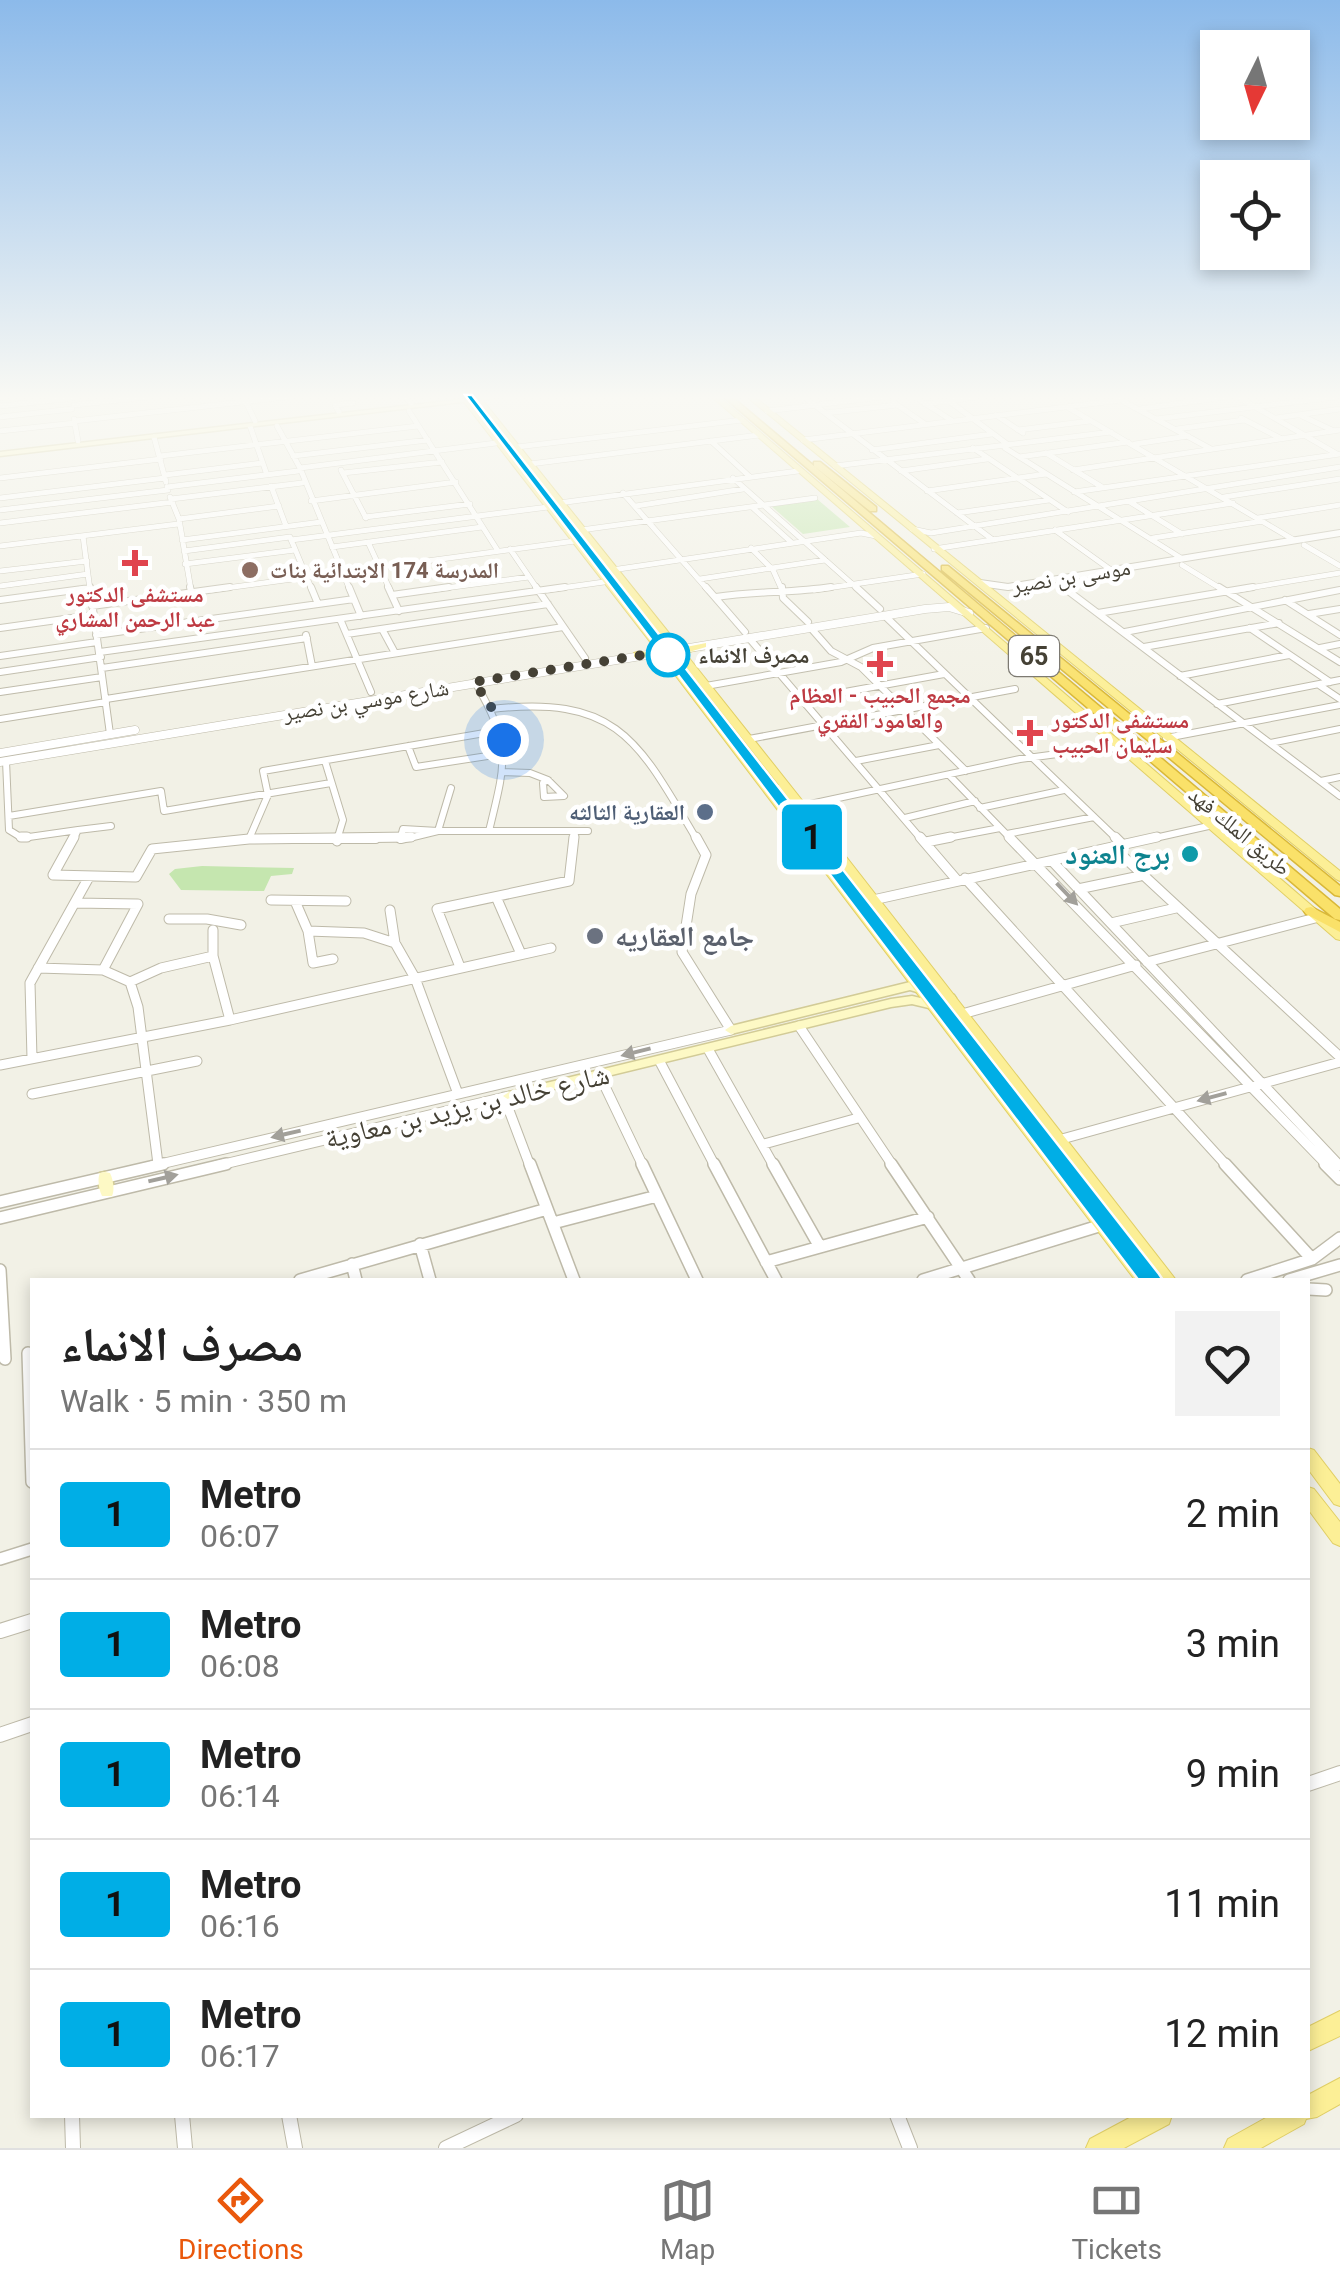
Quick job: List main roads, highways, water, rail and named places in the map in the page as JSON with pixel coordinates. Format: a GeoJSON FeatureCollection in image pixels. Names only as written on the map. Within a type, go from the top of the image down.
{"type":"FeatureCollection","features":[{"type":"Feature","properties":{"kind":"highway"},"geometry":{"type":"LineString","coordinates":[[841,497],[894,548]]}},
{"type":"Feature","properties":{"kind":"highway","name":"طريق الملك فهد"},"geometry":{"type":"LineString","coordinates":[[842,497],[1340,916]]}},
{"type":"Feature","properties":{"kind":"highway","name":"طريق الملك فهد"},"geometry":{"type":"LineString","coordinates":[[866,497],[1340,892]]}},
{"type":"Feature","properties":{"kind":"highway"},"geometry":{"type":"LineString","coordinates":[[869,497],[888,512]]}},
{"type":"Feature","properties":{"kind":"highway"},"geometry":{"type":"LineString","coordinates":[[1291,838],[1340,892]]}},
{"type":"Feature","properties":{"kind":"highway"},"geometry":{"type":"LineString","coordinates":[[1315,914],[1340,928]]}},
{"type":"Feature","properties":{"kind":"main road"},"geometry":{"type":"LineString","coordinates":[[541,497],[648,636],[653,653],[772,792],[1142,1278]]}},
{"type":"Feature","properties":{"kind":"main road"},"geometry":{"type":"LineString","coordinates":[[556,497],[1062,1139],[1166,1278]]}},
{"type":"Feature","properties":{"kind":"main road"},"geometry":{"type":"LineString","coordinates":[[830,497],[942,588],[1340,936]]}},
{"type":"Feature","properties":{"kind":"main road"},"geometry":{"type":"LineString","coordinates":[[888,512],[1340,877]]}},
{"type":"Feature","properties":{"kind":"main road"},"geometry":{"type":"LineString","coordinates":[[653,653],[674,652],[675,647],[677,642],[700,643],[684,650],[675,647]]}},
{"type":"Feature","properties":{"kind":"main road"},"geometry":{"type":"LineString","coordinates":[[772,792],[782,787],[790,794]]}},
{"type":"Feature","properties":{"kind":"main road"},"geometry":{"type":"LineString","coordinates":[[888,998],[920,988],[950,998]]}},
{"type":"Feature","properties":{"kind":"main road","name":"شارع خالد بن يزيد بن معاوية"},"geometry":{"type":"LineString","coordinates":[[506,1096],[559,1078],[660,1062],[888,998]]}},
{"type":"Feature","properties":{"kind":"main road","name":"شارع خالد بن يزيد بن معاوية"},"geometry":{"type":"LineString","coordinates":[[731,1030],[888,998],[933,1005]]}},
{"type":"Feature","properties":{"kind":"main road"},"geometry":{"type":"LineString","coordinates":[[1310,1459],[1340,1498]]}},
{"type":"Feature","properties":{"kind":"main road"},"geometry":{"type":"LineString","coordinates":[[1310,1497],[1340,1536]]}},
{"type":"Feature","properties":{"kind":"main road"},"geometry":{"type":"LineString","coordinates":[[1310,2038],[1340,2023]]}},
{"type":"Feature","properties":{"kind":"main road"},"geometry":{"type":"LineString","coordinates":[[1310,2107],[1340,2090]]}},
{"type":"Feature","properties":{"kind":"main road"},"geometry":{"type":"LineString","coordinates":[[1099,2148],[1154,2118]]}},
{"type":"Feature","properties":{"kind":"main road"},"geometry":{"type":"LineString","coordinates":[[1248,2145],[1291,2118]]}},
{"type":"Feature","properties":{"kind":"metro line","name":"1"},"geometry":{"type":"LineString","coordinates":[[548,497],[1149,1278]]}},
{"type":"Feature","properties":{"kind":"place","name":"مستشفى الدكتور عبد الرحمن المشاري"},"geometry":{"type":"Point","coordinates":[135,563]}},
{"type":"Feature","properties":{"kind":"place","name":"المدرسة 174 الابتدائية بنات"},"geometry":{"type":"Point","coordinates":[250,570]}},
{"type":"Feature","properties":{"kind":"place","name":"مصرف الانماء"},"geometry":{"type":"Point","coordinates":[668,655]}},
{"type":"Feature","properties":{"kind":"place","name":"مجمع الحبيب - العظام والعامود الفقري"},"geometry":{"type":"Point","coordinates":[880,664]}},
{"type":"Feature","properties":{"kind":"place","name":"مستشفى الدكتور سليمان الحبيب"},"geometry":{"type":"Point","coordinates":[1030,733]}},
{"type":"Feature","properties":{"kind":"place","name":"العقارية الثالثه"},"geometry":{"type":"Point","coordinates":[705,812]}},
{"type":"Feature","properties":{"kind":"place","name":"برج العنود"},"geometry":{"type":"Point","coordinates":[1190,854]}},
{"type":"Feature","properties":{"kind":"place","name":"جامع العقاريه"},"geometry":{"type":"Point","coordinates":[595,936]}}]}
